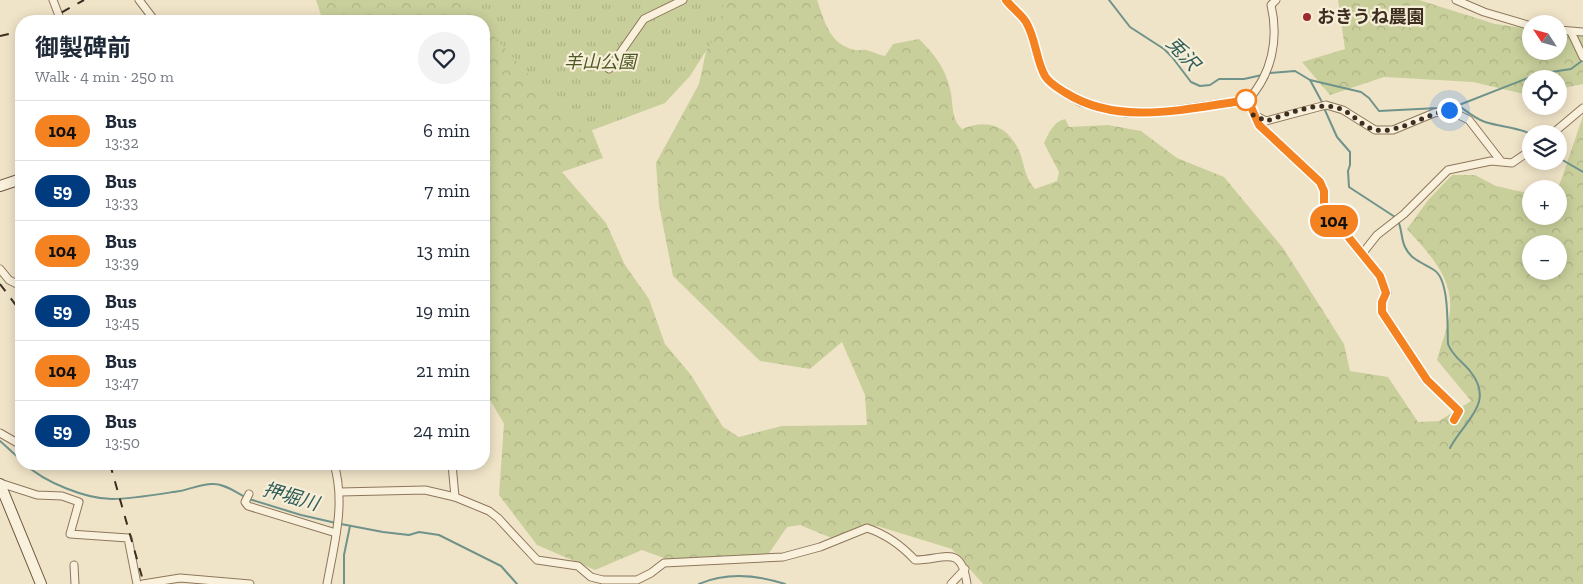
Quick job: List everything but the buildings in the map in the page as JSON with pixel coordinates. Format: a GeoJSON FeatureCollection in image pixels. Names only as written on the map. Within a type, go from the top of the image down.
{"type":"FeatureCollection","features":[{"type":"Feature","properties":{"kind":"street"},"geometry":{"type":"LineString","coordinates":[[53,0],[59,15]]}},
{"type":"Feature","properties":{"kind":"street"},"geometry":{"type":"LineString","coordinates":[[139,0],[151,15]]}},
{"type":"Feature","properties":{"kind":"street"},"geometry":{"type":"LineString","coordinates":[[609,69],[644,19],[683,0]]}},
{"type":"Feature","properties":{"kind":"street"},"geometry":{"type":"LineString","coordinates":[[1006,0],[1026,22],[1045,76],[1052,85],[1080,102],[1126,112],[1161,112],[1248,100],[1258,89],[1270,61],[1275,31],[1271,5],[1276,0]]}},
{"type":"Feature","properties":{"kind":"street"},"geometry":{"type":"LineString","coordinates":[[1456,0],[1484,12],[1522,23]]}},
{"type":"Feature","properties":{"kind":"street"},"geometry":{"type":"LineString","coordinates":[[1568,32],[1583,32]]}},
{"type":"Feature","properties":{"kind":"street"},"geometry":{"type":"LineString","coordinates":[[1571,32],[1583,57]]}},
{"type":"Feature","properties":{"kind":"street"},"geometry":{"type":"LineString","coordinates":[[1248,100],[1259,125],[1320,182],[1324,191],[1324,207],[1380,276],[1386,293],[1382,302],[1382,312],[1427,380],[1459,411],[1454,420]]}},
{"type":"Feature","properties":{"kind":"street"},"geometry":{"type":"LineString","coordinates":[[1253,115],[1266,121],[1326,106],[1343,110],[1375,130],[1393,130],[1434,113],[1449,110],[1469,120],[1500,160]]}},
{"type":"Feature","properties":{"kind":"street"},"geometry":{"type":"LineString","coordinates":[[1563,125],[1583,108]]}},
{"type":"Feature","properties":{"kind":"street"},"geometry":{"type":"LineString","coordinates":[[1362,254],[1377,235],[1404,214],[1448,170],[1455,167],[1500,160],[1512,163],[1522,156]]}},
{"type":"Feature","properties":{"kind":"street"},"geometry":{"type":"LineString","coordinates":[[0,186],[15,181]]}},
{"type":"Feature","properties":{"kind":"street"},"geometry":{"type":"LineString","coordinates":[[0,269],[9,280],[15,283]]}},
{"type":"Feature","properties":{"kind":"street"},"geometry":{"type":"LineString","coordinates":[[0,433],[15,442]]}},
{"type":"Feature","properties":{"kind":"street"},"geometry":{"type":"LineString","coordinates":[[327,584],[336,533],[340,492],[335,470]]}},
{"type":"Feature","properties":{"kind":"street"},"geometry":{"type":"LineString","coordinates":[[453,470],[455,497]]}},
{"type":"Feature","properties":{"kind":"street"},"geometry":{"type":"LineString","coordinates":[[0,483],[41,584]]}},
{"type":"Feature","properties":{"kind":"street"},"geometry":{"type":"LineString","coordinates":[[0,483],[37,495],[62,496],[79,502],[70,534],[128,538],[136,584]]}},
{"type":"Feature","properties":{"kind":"street"},"geometry":{"type":"LineString","coordinates":[[340,492],[426,490],[455,497],[489,511],[498,518],[536,560],[578,566],[591,577],[603,580],[638,580],[651,574],[664,563],[783,557],[820,547],[867,528],[906,551],[915,560],[950,555],[958,559],[965,570],[967,584]]}},
{"type":"Feature","properties":{"kind":"street"},"geometry":{"type":"LineString","coordinates":[[249,494],[245,502],[248,506],[336,533]]}},
{"type":"Feature","properties":{"kind":"street"},"geometry":{"type":"LineString","coordinates":[[74,565],[75,584]]}},
{"type":"Feature","properties":{"kind":"street"},"geometry":{"type":"LineString","coordinates":[[951,584],[965,570]]}},
{"type":"Feature","properties":{"kind":"street"},"geometry":{"type":"LineString","coordinates":[[143,584],[180,578],[250,584]]}},
{"type":"Feature","properties":{"kind":"green space"},"geometry":{"type":"Polygon","coordinates":[[[316,0],[494,0],[589,123],[603,158],[562,172],[606,223],[625,265],[649,299],[665,344],[691,375],[723,427],[739,437],[782,426],[867,425],[865,395],[842,342],[810,369],[760,361],[673,276],[659,205],[656,163],[699,84],[717,0],[817,0],[829,31],[839,43],[855,50],[865,50],[885,56],[893,44],[919,39],[942,67],[950,89],[954,115],[958,124],[962,129],[980,124],[989,125],[997,127],[1010,136],[1020,153],[1027,176],[1035,189],[1057,181],[1059,172],[1044,143],[1054,125],[1065,119],[1069,127],[1108,125],[1141,131],[1177,158],[1224,177],[1283,248],[1344,344],[1350,371],[1388,377],[1418,422],[1439,421],[1471,401],[1437,360],[1450,311],[1448,287],[1431,256],[1407,229],[1429,199],[1452,175],[1475,175],[1496,186],[1522,192],[1522,225],[1567,225],[1567,180],[1561,180],[1565,170],[1567,170],[1567,163],[1583,116],[1583,584],[983,584],[952,549],[877,526],[839,541],[800,525],[787,527],[765,559],[669,560],[642,550],[595,570],[537,545],[499,495],[504,424],[490,400],[490,15],[321,15],[316,0]]]}},
{"type":"Feature","properties":{"kind":"green space","name":"羊山公園"},"geometry":{"type":"Polygon","coordinates":[[[461,0],[724,0],[718,32],[690,76],[665,103],[582,134],[490,32],[490,15],[475,15],[461,0]]]}},
{"type":"Feature","properties":{"kind":"green space"},"geometry":{"type":"Polygon","coordinates":[[[1338,0],[1419,0],[1495,24],[1522,28],[1522,60],[1568,60],[1568,33],[1583,35],[1583,84],[1567,87],[1567,70],[1522,70],[1522,94],[1473,82],[1384,77],[1330,95],[1302,62],[1345,49],[1338,0]]]}},
{"type":"Feature","properties":{"kind":"waterway","name":"兎沢"},"geometry":{"type":"LineString","coordinates":[[1109,0],[1130,27],[1164,49],[1191,82],[1200,86],[1210,85],[1219,79],[1244,79],[1262,75]]}},
{"type":"Feature","properties":{"kind":"waterway"},"geometry":{"type":"LineString","coordinates":[[1459,105],[1538,74],[1571,69],[1583,60]]}},
{"type":"Feature","properties":{"kind":"waterway"},"geometry":{"type":"LineString","coordinates":[[1269,73],[1295,71],[1310,80],[1361,92],[1369,98],[1379,111],[1438,108],[1452,101],[1481,120],[1522,131]]}},
{"type":"Feature","properties":{"kind":"waterway"},"geometry":{"type":"LineString","coordinates":[[1310,80],[1323,104]]}},
{"type":"Feature","properties":{"kind":"waterway"},"geometry":{"type":"LineString","coordinates":[[1324,108],[1337,137],[1350,152],[1349,187],[1395,217]]}},
{"type":"Feature","properties":{"kind":"waterway"},"geometry":{"type":"LineString","coordinates":[[1567,163],[1583,172]]}},
{"type":"Feature","properties":{"kind":"waterway"},"geometry":{"type":"LineString","coordinates":[[1398,221],[1404,244],[1408,251],[1414,258],[1434,270],[1443,283],[1447,304],[1448,344],[1455,356],[1470,371],[1477,382],[1480,393],[1475,411],[1450,448]]}},
{"type":"Feature","properties":{"kind":"waterway","name":"押堀川"},"geometry":{"type":"LineString","coordinates":[[0,441],[15,455]]}},
{"type":"Feature","properties":{"kind":"waterway","name":"押堀川"},"geometry":{"type":"LineString","coordinates":[[32,470],[54,483],[78,493],[102,498],[120,499],[146,496],[210,484],[222,485],[245,497]]}},
{"type":"Feature","properties":{"kind":"waterway","name":"押堀川"},"geometry":{"type":"LineString","coordinates":[[249,499],[301,515],[336,523]]}},
{"type":"Feature","properties":{"kind":"waterway"},"geometry":{"type":"LineString","coordinates":[[341,524],[409,535],[419,532],[439,535],[501,566],[517,584]]}},
{"type":"Feature","properties":{"kind":"waterway"},"geometry":{"type":"LineString","coordinates":[[344,584],[344,555],[350,526]]}},
{"type":"Feature","properties":{"kind":"waterway"},"geometry":{"type":"LineString","coordinates":[[699,584],[731,576],[753,577],[785,584]]}},
{"type":"Feature","properties":{"kind":"railway"},"geometry":{"type":"LineString","coordinates":[[57,15],[84,0]]}},
{"type":"Feature","properties":{"kind":"railway"},"geometry":{"type":"LineString","coordinates":[[0,36],[15,32]]}},
{"type":"Feature","properties":{"kind":"railway"},"geometry":{"type":"LineString","coordinates":[[0,284],[15,304]]}},
{"type":"Feature","properties":{"kind":"railway"},"geometry":{"type":"LineString","coordinates":[[112,470],[144,584]]}},
{"type":"Feature","properties":{"kind":"bus line","name":"104"},"geometry":{"type":"LineString","coordinates":[[1006,0],[1026,22],[1034,39],[1045,76],[1052,85],[1080,102],[1126,112],[1161,112],[1248,100],[1259,125],[1320,182],[1324,191],[1324,207],[1331,218],[1380,276],[1386,293],[1382,302],[1382,312],[1427,380],[1459,411],[1454,420]]}},
{"type":"Feature","properties":{"kind":"place","name":"おきうね農園"},"geometry":{"type":"Point","coordinates":[1307,17]}},
{"type":"Feature","properties":{"kind":"route"},"geometry":{"type":"LineString","coordinates":[[1246,100],[1248,100],[1253,115],[1266,121],[1326,106],[1343,110],[1375,130],[1393,130],[1434,113],[1449,110]]}}]}
